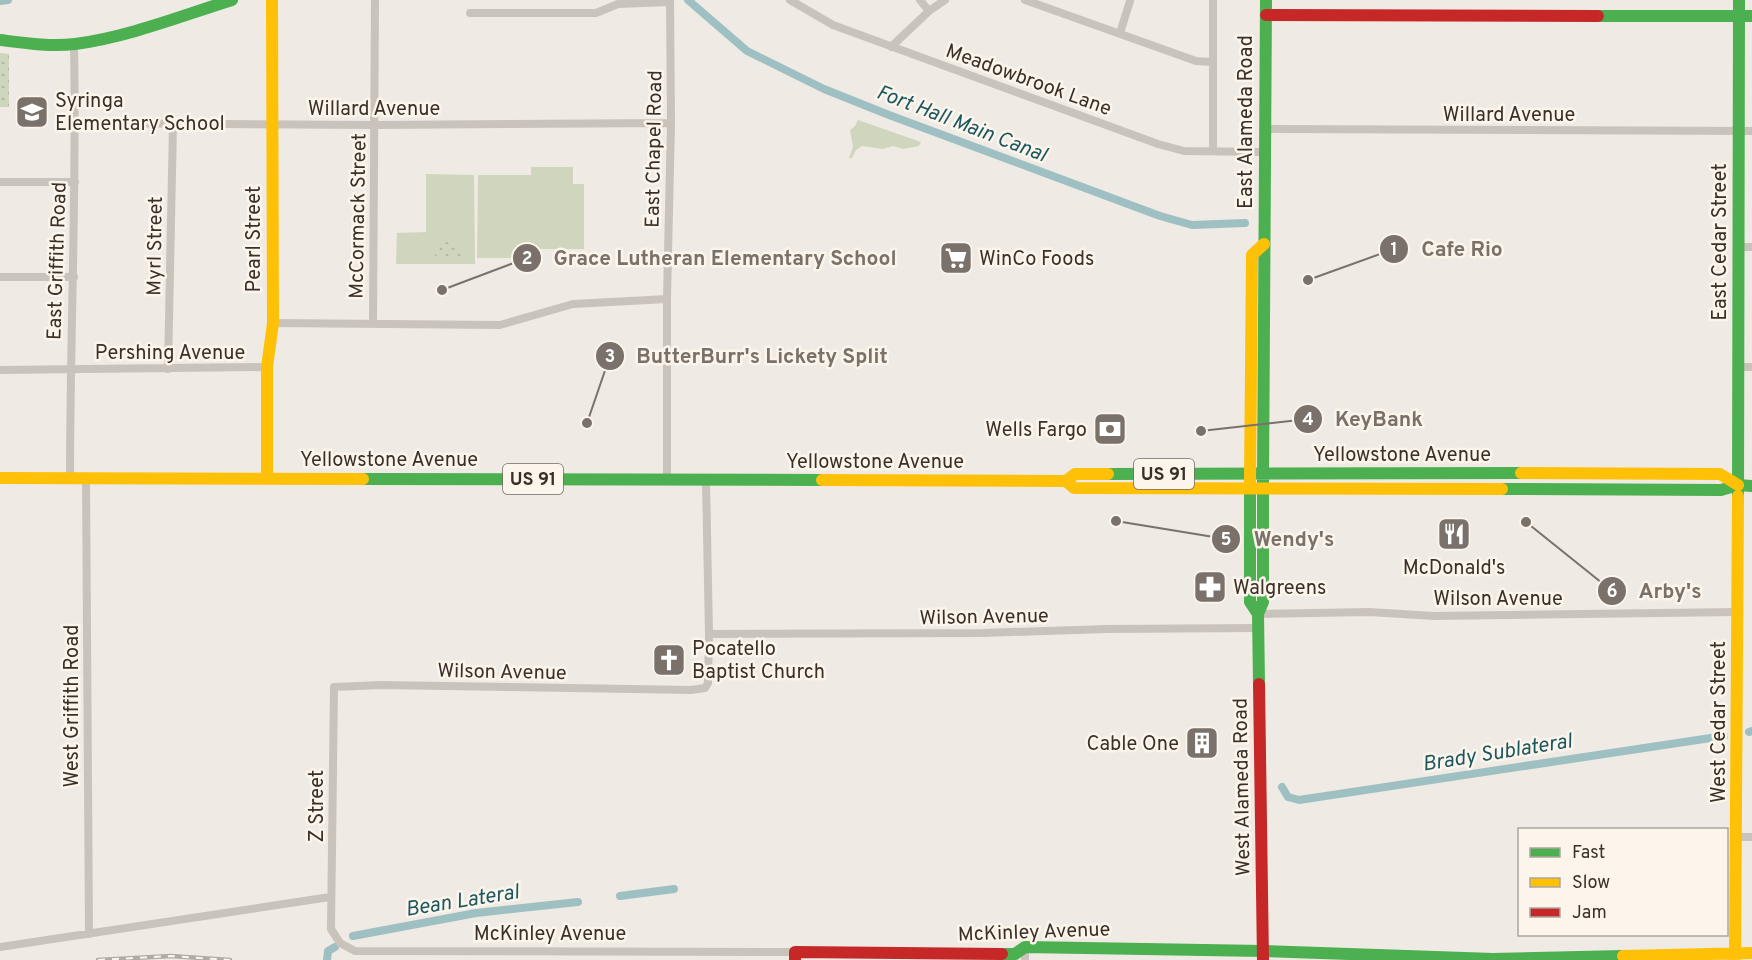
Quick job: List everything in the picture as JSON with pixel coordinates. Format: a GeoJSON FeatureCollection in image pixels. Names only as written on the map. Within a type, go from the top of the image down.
{"type":"FeatureCollection","features":[{"type":"Feature","properties":{"kind":"main road"},"geometry":{"type":"LineString","coordinates":[[0,39],[32,44],[74,44],[134,31],[232,0]]}},
{"type":"Feature","properties":{"kind":"main road","name":"Pearl Street"},"geometry":{"type":"LineString","coordinates":[[267,478],[267,367],[273,323],[272,0]]}},
{"type":"Feature","properties":{"kind":"main road","name":"East Alameda Road"},"geometry":{"type":"LineString","coordinates":[[1257,473],[1264,244],[1266,0]]}},
{"type":"Feature","properties":{"kind":"main road","name":"East Cedar Street"},"geometry":{"type":"LineString","coordinates":[[1738,485],[1739,0]]}},
{"type":"Feature","properties":{"kind":"main road"},"geometry":{"type":"LineString","coordinates":[[1266,15],[1752,16]]}},
{"type":"Feature","properties":{"kind":"main road","name":"West Alameda Road"},"geometry":{"type":"LineString","coordinates":[[1257,473],[1250,602],[1258,614],[1263,956]]}},
{"type":"Feature","properties":{"kind":"main road","name":"Yellowstone Avenue"},"geometry":{"type":"LineString","coordinates":[[0,478],[1066,481],[1075,474],[1720,474],[1738,485]]}},
{"type":"Feature","properties":{"kind":"main road","name":"Yellowstone Avenue"},"geometry":{"type":"LineString","coordinates":[[1066,481],[1074,488],[1721,490],[1738,485],[1752,486]]}},
{"type":"Feature","properties":{"kind":"main road","name":"West Cedar Street"},"geometry":{"type":"LineString","coordinates":[[1735,956],[1738,485]]}},
{"type":"Feature","properties":{"kind":"main road","name":"McKinley Avenue"},"geometry":{"type":"LineString","coordinates":[[795,956],[1025,954],[1493,959],[1735,956],[1752,953]]}},
{"type":"Feature","properties":{"kind":"street","name":"McCormack Street"},"geometry":{"type":"LineString","coordinates":[[373,324],[375,0]]}},
{"type":"Feature","properties":{"kind":"street","name":"Meadowbrook Lane"},"geometry":{"type":"LineString","coordinates":[[790,0],[833,24],[891,47],[1158,144],[1184,151],[1265,152]]}},
{"type":"Feature","properties":{"kind":"street"},"geometry":{"type":"LineString","coordinates":[[920,0],[929,11]]}},
{"type":"Feature","properties":{"kind":"street"},"geometry":{"type":"LineString","coordinates":[[891,47],[929,11],[945,0]]}},
{"type":"Feature","properties":{"kind":"street"},"geometry":{"type":"LineString","coordinates":[[1025,0],[1197,61],[1212,62]]}},
{"type":"Feature","properties":{"kind":"street"},"geometry":{"type":"LineString","coordinates":[[1213,0],[1213,151]]}},
{"type":"Feature","properties":{"kind":"street"},"geometry":{"type":"LineString","coordinates":[[470,13],[596,13],[618,4],[670,1]]}},
{"type":"Feature","properties":{"kind":"street","name":"East Chapel Road"},"geometry":{"type":"LineString","coordinates":[[667,479],[666,299],[671,123],[670,1]]}},
{"type":"Feature","properties":{"kind":"street"},"geometry":{"type":"LineString","coordinates":[[1120,33],[1130,1]]}},
{"type":"Feature","properties":{"kind":"street","name":"East Griffith Road"},"geometry":{"type":"LineString","coordinates":[[70,478],[70,368],[76,123],[74,44]]}},
{"type":"Feature","properties":{"kind":"street","name":"Willard Avenue"},"geometry":{"type":"LineString","coordinates":[[76,123],[375,125],[671,123]]}},
{"type":"Feature","properties":{"kind":"street","name":"Myrl Street"},"geometry":{"type":"LineString","coordinates":[[168,369],[173,124]]}},
{"type":"Feature","properties":{"kind":"street","name":"Willard Avenue"},"geometry":{"type":"LineString","coordinates":[[1265,129],[1752,131]]}},
{"type":"Feature","properties":{"kind":"street"},"geometry":{"type":"LineString","coordinates":[[0,182],[75,182]]}},
{"type":"Feature","properties":{"kind":"street"},"geometry":{"type":"LineString","coordinates":[[1738,247],[1752,247]]}},
{"type":"Feature","properties":{"kind":"street"},"geometry":{"type":"LineString","coordinates":[[0,277],[74,277]]}},
{"type":"Feature","properties":{"kind":"street"},"geometry":{"type":"LineString","coordinates":[[273,323],[500,325],[573,304],[666,299]]}},
{"type":"Feature","properties":{"kind":"street","name":"Pershing Avenue"},"geometry":{"type":"LineString","coordinates":[[0,370],[267,367]]}},
{"type":"Feature","properties":{"kind":"street"},"geometry":{"type":"LineString","coordinates":[[1739,367],[1752,367]]}},
{"type":"Feature","properties":{"kind":"street","name":"West Griffith Road"},"geometry":{"type":"LineString","coordinates":[[86,478],[89,934]]}},
{"type":"Feature","properties":{"kind":"street"},"geometry":{"type":"LineString","coordinates":[[706,480],[710,634]]}},
{"type":"Feature","properties":{"kind":"street","name":"Wilson Avenue"},"geometry":{"type":"LineString","coordinates":[[1258,614],[1369,612],[1434,616],[1738,612]]}},
{"type":"Feature","properties":{"kind":"street","name":"Wilson Avenue"},"geometry":{"type":"LineString","coordinates":[[334,687],[691,690],[705,688],[708,683],[710,634],[973,633],[1258,628]]}},
{"type":"Feature","properties":{"kind":"street","name":"Z Street"},"geometry":{"type":"LineString","coordinates":[[330,925],[334,687]]}},
{"type":"Feature","properties":{"kind":"street"},"geometry":{"type":"LineString","coordinates":[[1737,837],[1752,837]]}},
{"type":"Feature","properties":{"kind":"street"},"geometry":{"type":"LineString","coordinates":[[0,947],[330,897]]}},
{"type":"Feature","properties":{"kind":"street","name":"McKinley Avenue"},"geometry":{"type":"LineString","coordinates":[[330,925],[340,943],[355,951],[598,957],[795,956]]}},
{"type":"Feature","properties":{"kind":"green space"},"geometry":{"type":"Polygon","coordinates":[[[0,53],[9,54],[9,107],[0,107],[0,53]]]}},
{"type":"Feature","properties":{"kind":"green space"},"geometry":{"type":"Polygon","coordinates":[[[858,120],[921,142],[919,146],[903,149],[893,146],[883,149],[862,146],[856,150],[852,158],[849,158],[853,147],[850,130],[858,120]]]}},
{"type":"Feature","properties":{"kind":"green space"},"geometry":{"type":"Polygon","coordinates":[[[531,167],[573,167],[573,184],[584,184],[584,249],[529,249],[528,258],[477,258],[478,175],[531,175],[531,167]]]}},
{"type":"Feature","properties":{"kind":"green space"},"geometry":{"type":"Polygon","coordinates":[[[426,174],[474,175],[475,264],[396,264],[397,233],[426,232],[426,174]]]}},
{"type":"Feature","properties":{"kind":"green space"},"geometry":{"type":"Polygon","coordinates":[[[442,242],[456,243],[463,258],[434,257],[442,242]]]}},
{"type":"Feature","properties":{"kind":"waterway","name":"Fort Hall Main Canal"},"geometry":{"type":"LineString","coordinates":[[0,1],[8,0]]}},
{"type":"Feature","properties":{"kind":"waterway","name":"Fort Hall Main Canal"},"geometry":{"type":"LineString","coordinates":[[688,0],[747,51],[824,89],[1160,216],[1192,225],[1245,223]]}},
{"type":"Feature","properties":{"kind":"waterway","name":"Brady Sublateral"},"geometry":{"type":"LineString","coordinates":[[1282,787],[1288,797],[1299,800],[1724,736]]}},
{"type":"Feature","properties":{"kind":"waterway","name":"Bean Lateral"},"geometry":{"type":"LineString","coordinates":[[620,896],[674,889]]}},
{"type":"Feature","properties":{"kind":"waterway","name":"Bean Lateral"},"geometry":{"type":"LineString","coordinates":[[353,936],[476,913],[578,902]]}},
{"type":"Feature","properties":{"kind":"waterway","name":"Bean Lateral"},"geometry":{"type":"LineString","coordinates":[[327,960],[328,951],[335,947]]}},
{"type":"Feature","properties":{"kind":"railway"},"geometry":{"type":"LineString","coordinates":[[98,960],[171,956],[230,960]]}},
{"type":"Feature","properties":{"kind":"traffic: fast"},"geometry":{"type":"LineString","coordinates":[[0,40],[56,45],[95,41],[232,0]]}},
{"type":"Feature","properties":{"kind":"traffic: fast"},"geometry":{"type":"LineString","coordinates":[[1263,482],[1266,0]]}},
{"type":"Feature","properties":{"kind":"traffic: fast"},"geometry":{"type":"LineString","coordinates":[[1738,496],[1739,0]]}},
{"type":"Feature","properties":{"kind":"traffic: fast"},"geometry":{"type":"LineString","coordinates":[[1598,16],[1752,16]]}},
{"type":"Feature","properties":{"kind":"traffic: fast"},"geometry":{"type":"LineString","coordinates":[[1108,474],[1521,473]]}},
{"type":"Feature","properties":{"kind":"traffic: fast"},"geometry":{"type":"LineString","coordinates":[[363,479],[822,480]]}},
{"type":"Feature","properties":{"kind":"traffic: fast"},"geometry":{"type":"LineString","coordinates":[[1502,489],[1721,490],[1738,485],[1752,486]]}},
{"type":"Feature","properties":{"kind":"traffic: fast"},"geometry":{"type":"LineString","coordinates":[[1250,489],[1250,602],[1258,614]]}},
{"type":"Feature","properties":{"kind":"traffic: fast"},"geometry":{"type":"LineString","coordinates":[[1259,684],[1258,614],[1263,602],[1263,489]]}},
{"type":"Feature","properties":{"kind":"traffic: fast"},"geometry":{"type":"LineString","coordinates":[[1002,954],[1015,954],[1025,947],[1263,951],[1493,959],[1623,956]]}},
{"type":"Feature","properties":{"kind":"traffic: slow"},"geometry":{"type":"LineString","coordinates":[[267,478],[267,367],[273,323],[272,0]]}},
{"type":"Feature","properties":{"kind":"traffic: slow"},"geometry":{"type":"LineString","coordinates":[[1250,482],[1252,255],[1264,244]]}},
{"type":"Feature","properties":{"kind":"traffic: slow"},"geometry":{"type":"LineString","coordinates":[[1521,473],[1720,474],[1738,485]]}},
{"type":"Feature","properties":{"kind":"traffic: slow"},"geometry":{"type":"LineString","coordinates":[[822,480],[1066,481],[1075,474],[1108,474]]}},
{"type":"Feature","properties":{"kind":"traffic: slow"},"geometry":{"type":"LineString","coordinates":[[0,478],[363,479]]}},
{"type":"Feature","properties":{"kind":"traffic: slow"},"geometry":{"type":"LineString","coordinates":[[1066,481],[1074,488],[1502,489]]}},
{"type":"Feature","properties":{"kind":"traffic: slow"},"geometry":{"type":"LineString","coordinates":[[1735,959],[1738,496]]}},
{"type":"Feature","properties":{"kind":"traffic: slow"},"geometry":{"type":"LineString","coordinates":[[1623,956],[1752,953]]}},
{"type":"Feature","properties":{"kind":"traffic: jam"},"geometry":{"type":"LineString","coordinates":[[1266,15],[1598,16]]}},
{"type":"Feature","properties":{"kind":"traffic: jam"},"geometry":{"type":"LineString","coordinates":[[1259,684],[1263,960]]}},
{"type":"Feature","properties":{"kind":"traffic: jam"},"geometry":{"type":"LineString","coordinates":[[795,960],[795,952],[1002,954]]}},
{"type":"Feature","properties":{"kind":"place","name":"Syringa Elementary School"},"geometry":{"type":"Point","coordinates":[32,112]}},
{"type":"Feature","properties":{"kind":"place","name":"WinCo Foods"},"geometry":{"type":"Point","coordinates":[956,258]}},
{"type":"Feature","properties":{"kind":"place","name":"Cafe Rio"},"geometry":{"type":"Point","coordinates":[1308,280]}},
{"type":"Feature","properties":{"kind":"place","name":"Grace Lutheran Elementary School"},"geometry":{"type":"Point","coordinates":[442,290]}},
{"type":"Feature","properties":{"kind":"place","name":"ButterBurr's Lickety Split"},"geometry":{"type":"Point","coordinates":[587,423]}},
{"type":"Feature","properties":{"kind":"place","name":"Wells Fargo"},"geometry":{"type":"Point","coordinates":[1110,429]}},
{"type":"Feature","properties":{"kind":"place","name":"KeyBank"},"geometry":{"type":"Point","coordinates":[1201,431]}},
{"type":"Feature","properties":{"kind":"place","name":"Wendy's"},"geometry":{"type":"Point","coordinates":[1116,521]}},
{"type":"Feature","properties":{"kind":"place","name":"Arby's"},"geometry":{"type":"Point","coordinates":[1526,522]}},
{"type":"Feature","properties":{"kind":"place","name":"McDonald's"},"geometry":{"type":"Point","coordinates":[1454,534]}},
{"type":"Feature","properties":{"kind":"place","name":"Walgreens"},"geometry":{"type":"Point","coordinates":[1210,587]}},
{"type":"Feature","properties":{"kind":"place","name":"Pocatello Baptist Church"},"geometry":{"type":"Point","coordinates":[669,660]}},
{"type":"Feature","properties":{"kind":"place","name":"Cable One"},"geometry":{"type":"Point","coordinates":[1202,743]}}]}
